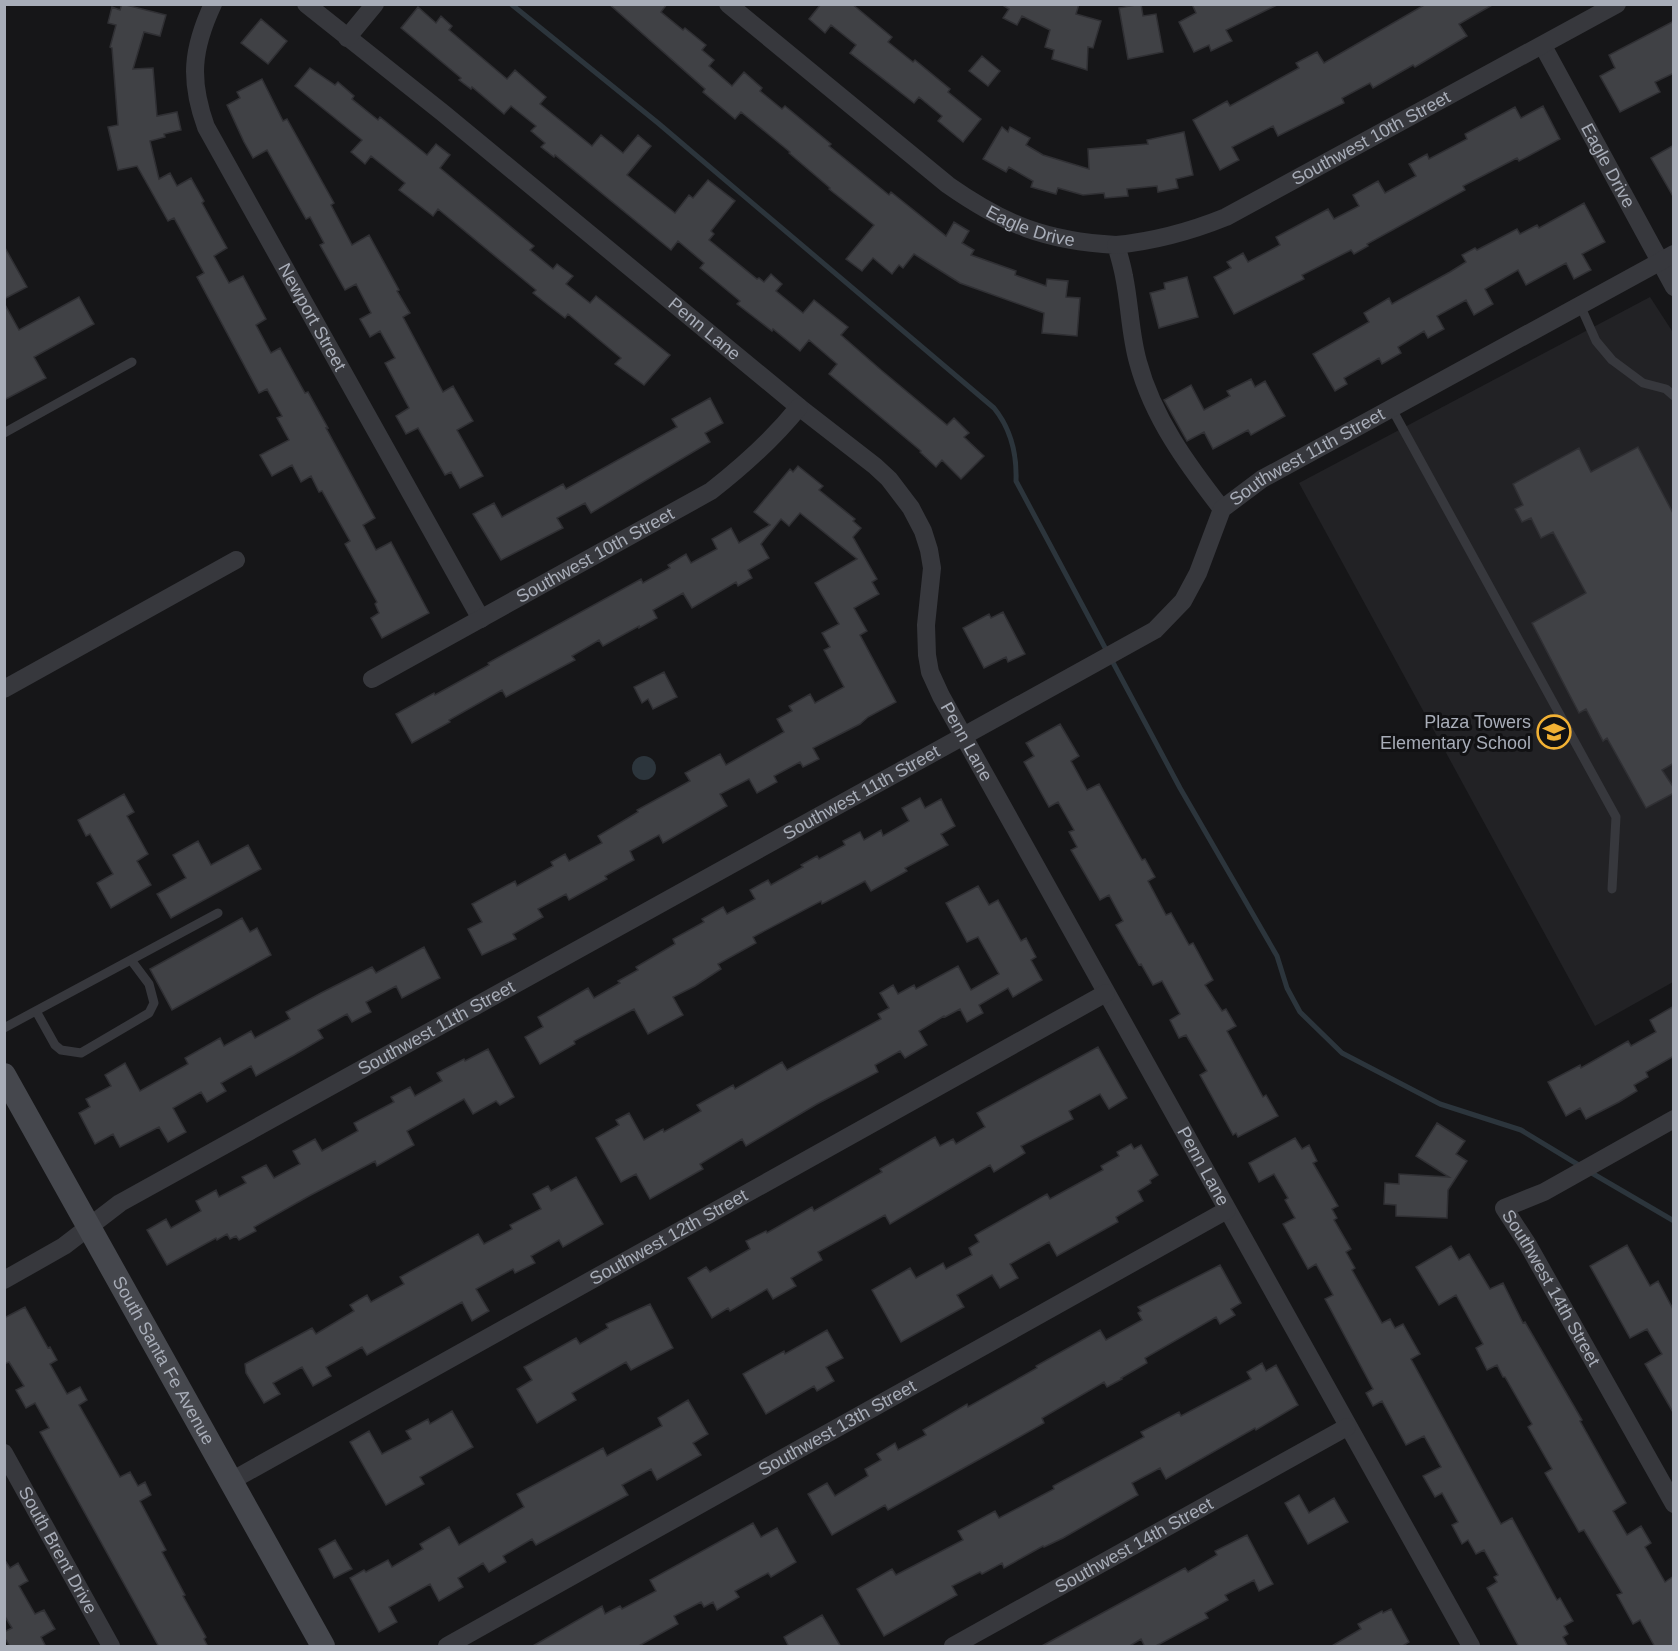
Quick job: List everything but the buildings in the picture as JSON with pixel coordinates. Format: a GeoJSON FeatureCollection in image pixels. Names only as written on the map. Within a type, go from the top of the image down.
{"type":"FeatureCollection","features":[{"type":"Feature","properties":{"kind":"main road","name":"South Santa Fe Avenue"},"geometry":{"type":"LineString","coordinates":[[4,1075],[323,1647]]}},
{"type":"Feature","properties":{"kind":"street","name":"Newport Street"},"geometry":{"type":"LineString","coordinates":[[213,4],[197,43],[194,65],[199,107],[206,127],[481,619]]}},
{"type":"Feature","properties":{"kind":"street","name":"Penn Lane"},"geometry":{"type":"LineString","coordinates":[[306,4],[443,113],[799,407],[868,460],[889,479],[911,508],[923,531],[932,568],[926,625],[927,655],[930,672],[941,696],[1471,1647]]}},
{"type":"Feature","properties":{"kind":"street"},"geometry":{"type":"LineString","coordinates":[[347,38],[375,4]]}},
{"type":"Feature","properties":{"kind":"street","name":"Eagle Drive"},"geometry":{"type":"LineString","coordinates":[[728,4],[948,185],[977,205],[1010,224],[1045,235],[1116,245]]}},
{"type":"Feature","properties":{"kind":"street","name":"Southwest 10th Street"},"geometry":{"type":"LineString","coordinates":[[1116,245],[1171,237],[1226,217],[1617,4]]}},
{"type":"Feature","properties":{"kind":"street","name":"Eagle Drive"},"geometry":{"type":"LineString","coordinates":[[1543,46],[1667,258],[1674,287]]}},
{"type":"Feature","properties":{"kind":"street"},"geometry":{"type":"LineString","coordinates":[[1116,245],[1124,277],[1138,362],[1147,392],[1158,417],[1195,475],[1222,509]]}},
{"type":"Feature","properties":{"kind":"street","name":"Southwest 11th Street"},"geometry":{"type":"LineString","coordinates":[[88,1227],[120,1203],[1155,630],[1183,601],[1198,573],[1222,509],[1262,479],[1667,258]]}},
{"type":"Feature","properties":{"kind":"street","name":"Southwest 10th Street"},"geometry":{"type":"LineString","coordinates":[[372,679],[711,491],[760,449],[784,426],[799,407]]}},
{"type":"Feature","properties":{"kind":"street"},"geometry":{"type":"LineString","coordinates":[[4,689],[236,560]]}},
{"type":"Feature","properties":{"kind":"street","name":"Southwest 12th Street"},"geometry":{"type":"LineString","coordinates":[[231,1481],[1106,993]]}},
{"type":"Feature","properties":{"kind":"street","name":"Southwest 14th Street"},"geometry":{"type":"LineString","coordinates":[[1674,1119],[1544,1192],[1504,1208],[1528,1245],[1674,1504]]}},
{"type":"Feature","properties":{"kind":"street","name":"Southwest 13th Street"},"geometry":{"type":"LineString","coordinates":[[447,1647],[1227,1210]]}},
{"type":"Feature","properties":{"kind":"street"},"geometry":{"type":"LineString","coordinates":[[4,1280],[64,1246],[88,1227]]}},
{"type":"Feature","properties":{"kind":"street","name":"Southwest 14th Street"},"geometry":{"type":"LineString","coordinates":[[953,1647],[1347,1427]]}},
{"type":"Feature","properties":{"kind":"street","name":"South Brent Drive"},"geometry":{"type":"LineString","coordinates":[[4,1453],[111,1647]]}},
{"type":"Feature","properties":{"kind":"lane"},"geometry":{"type":"LineString","coordinates":[[1580,305],[1596,341],[1612,360],[1643,382],[1666,389],[1674,396]]}},
{"type":"Feature","properties":{"kind":"lane"},"geometry":{"type":"LineString","coordinates":[[4,433],[132,362]]}},
{"type":"Feature","properties":{"kind":"lane"},"geometry":{"type":"LineString","coordinates":[[1392,409],[1616,817],[1612,889]]}},
{"type":"Feature","properties":{"kind":"lane"},"geometry":{"type":"LineString","coordinates":[[4,1028],[218,913]]}},
{"type":"Feature","properties":{"kind":"lane"},"geometry":{"type":"LineString","coordinates":[[36,1011],[55,1045],[61,1050],[81,1053],[149,1013],[154,1003],[149,984],[131,960]]}},
{"type":"Feature","properties":{"kind":"shaded area","name":"Plaza Towers Elementary School"},"geometry":{"type":"Polygon","coordinates":[[[1650,297],[1674,334],[1673,982],[1595,1026],[1299,483],[1650,297]]]}},
{"type":"Feature","properties":{"kind":"shaded area"},"geometry":{"type":"Polygon","coordinates":[[[644,756],[653,759],[656,768],[653,777],[644,780],[635,777],[632,768],[635,759],[644,756]]]}},
{"type":"Feature","properties":{"kind":"waterway"},"geometry":{"type":"LineString","coordinates":[[511,4],[658,123],[994,408],[1005,424],[1012,442],[1016,481],[1180,788],[1277,956],[1287,988],[1300,1012],[1342,1053],[1440,1104],[1521,1130],[1582,1167]]}},
{"type":"Feature","properties":{"kind":"waterway"},"geometry":{"type":"LineString","coordinates":[[1590,1172],[1674,1221]]}},
{"type":"Feature","properties":{"kind":"place","name":"Plaza Towers Elementary School"},"geometry":{"type":"Point","coordinates":[1554,732]}}]}
